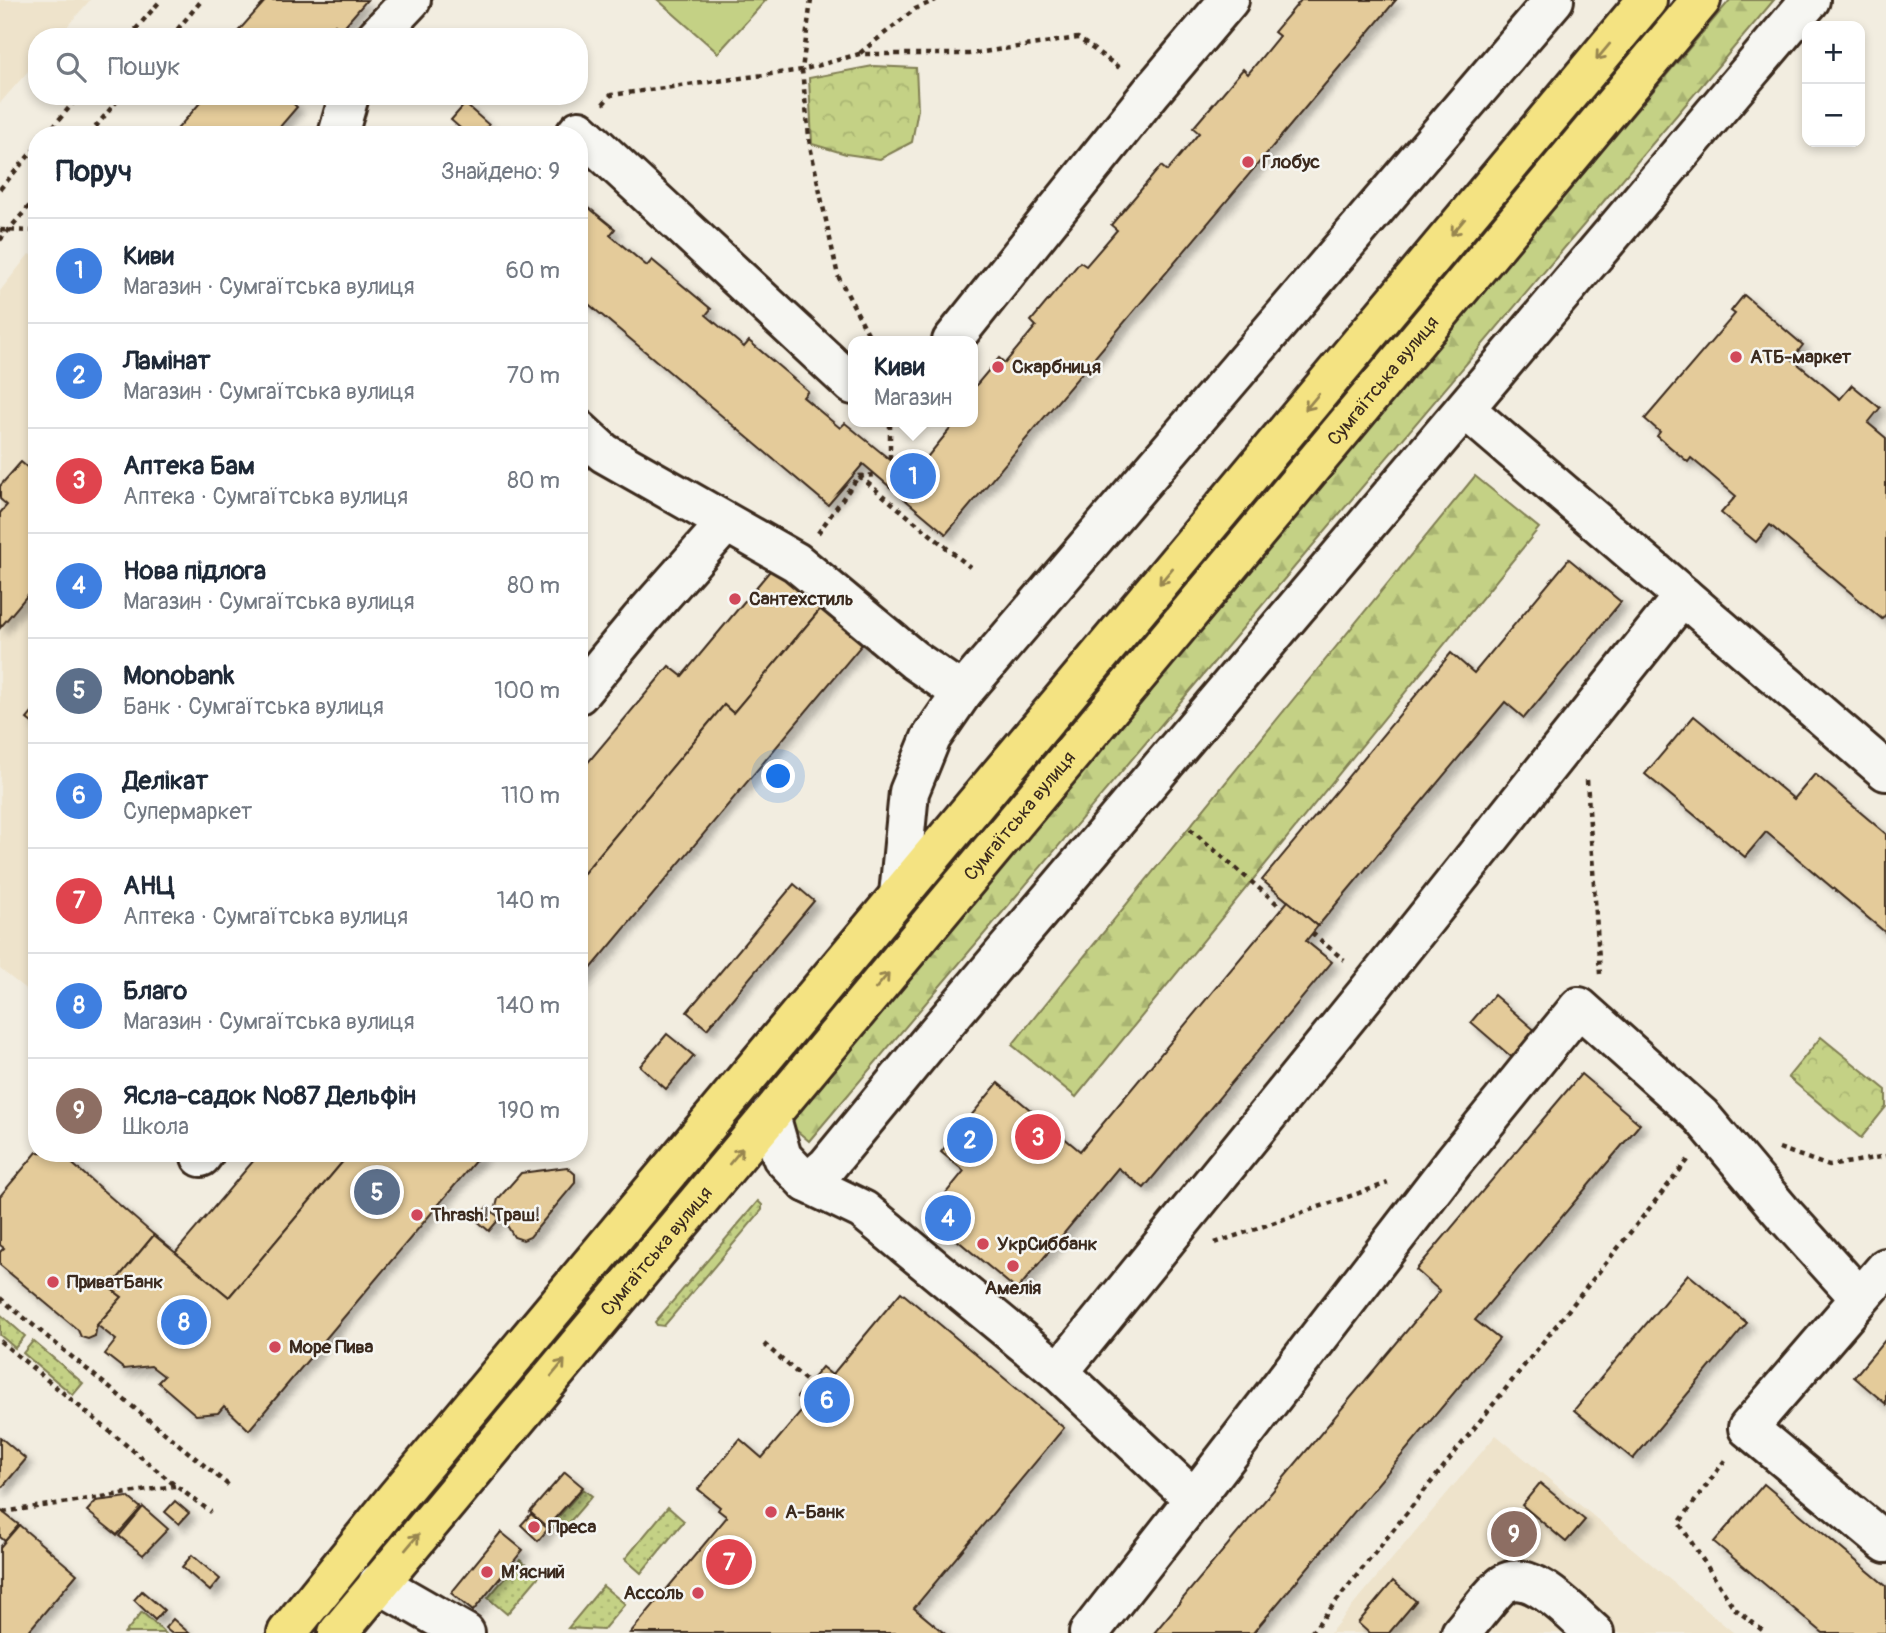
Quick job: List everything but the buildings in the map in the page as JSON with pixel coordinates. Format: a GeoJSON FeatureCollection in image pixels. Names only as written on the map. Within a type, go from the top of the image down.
{"type":"FeatureCollection","features":[{"type":"Feature","properties":{"kind":"main road"},"geometry":{"type":"LineString","coordinates":[[287,1633],[370,1528],[1647,0]]}},
{"type":"Feature","properties":{"kind":"main road","name":"Сумгаїтська вулиця"},"geometry":{"type":"LineString","coordinates":[[338,1633],[1701,0]]}},
{"type":"Feature","properties":{"kind":"lane"},"geometry":{"type":"LineString","coordinates":[[385,28],[411,0]]}},
{"type":"Feature","properties":{"kind":"lane"},"geometry":{"type":"LineString","coordinates":[[956,336],[1152,91],[1229,0]]}},
{"type":"Feature","properties":{"kind":"lane"},"geometry":{"type":"LineString","coordinates":[[899,895],[909,792],[931,738],[962,693],[1554,0]]}},
{"type":"Feature","properties":{"kind":"lane"},"geometry":{"type":"LineString","coordinates":[[807,1183],[827,1166],[1810,0]]}},
{"type":"Feature","properties":{"kind":"lane"},"geometry":{"type":"LineString","coordinates":[[341,126],[346,105]]}},
{"type":"Feature","properties":{"kind":"lane"},"geometry":{"type":"LineString","coordinates":[[588,143],[848,381]]}},
{"type":"Feature","properties":{"kind":"lane"},"geometry":{"type":"LineString","coordinates":[[1465,409],[1886,771]]}},
{"type":"Feature","properties":{"kind":"lane"},"geometry":{"type":"LineString","coordinates":[[588,438],[604,453],[796,562],[914,660],[962,693]]}},
{"type":"Feature","properties":{"kind":"lane"},"geometry":{"type":"LineString","coordinates":[[588,683],[726,523]]}},
{"type":"Feature","properties":{"kind":"lane"},"geometry":{"type":"LineString","coordinates":[[1059,1372],[1374,985],[1683,596]]}},
{"type":"Feature","properties":{"kind":"lane"},"geometry":{"type":"LineString","coordinates":[[1089,1633],[1455,1160],[1579,1007],[1701,1116],[1859,1297]]}},
{"type":"Feature","properties":{"kind":"lane"},"geometry":{"type":"LineString","coordinates":[[770,1115],[782,1157],[807,1183],[863,1210],[1059,1372],[1195,1499]]}},
{"type":"Feature","properties":{"kind":"lane"},"geometry":{"type":"LineString","coordinates":[[1886,1268],[1748,1428],[1886,1543]]}},
{"type":"Feature","properties":{"kind":"lane"},"geometry":{"type":"LineString","coordinates":[[1461,1633],[1504,1584],[1524,1579],[1542,1588],[1594,1633]]}},
{"type":"Feature","properties":{"kind":"lane"},"geometry":{"type":"LineString","coordinates":[[378,1583],[465,1633]]}},
{"type":"Feature","properties":{"kind":"path"},"geometry":{"type":"LineString","coordinates":[[137,28],[161,0]]}},
{"type":"Feature","properties":{"kind":"path"},"geometry":{"type":"LineString","coordinates":[[179,28],[202,0]]}},
{"type":"Feature","properties":{"kind":"path"},"geometry":{"type":"LineString","coordinates":[[811,0],[802,70],[810,146],[838,276],[869,336]]}},
{"type":"Feature","properties":{"kind":"path"},"geometry":{"type":"LineString","coordinates":[[859,54],[915,9],[936,0]]}},
{"type":"Feature","properties":{"kind":"path"},"geometry":{"type":"LineString","coordinates":[[583,126],[611,95],[802,70],[859,54],[971,54],[1078,38],[1152,91]]}},
{"type":"Feature","properties":{"kind":"path"},"geometry":{"type":"LineString","coordinates":[[54,126],[71,105]]}},
{"type":"Feature","properties":{"kind":"path"},"geometry":{"type":"LineString","coordinates":[[96,126],[114,105]]}},
{"type":"Feature","properties":{"kind":"path"},"geometry":{"type":"LineString","coordinates":[[0,189],[28,156]]}},
{"type":"Feature","properties":{"kind":"path"},"geometry":{"type":"LineString","coordinates":[[0,240],[28,207]]}},
{"type":"Feature","properties":{"kind":"path"},"geometry":{"type":"LineString","coordinates":[[0,230],[28,230]]}},
{"type":"Feature","properties":{"kind":"path"},"geometry":{"type":"LineString","coordinates":[[890,427],[890,460]]}},
{"type":"Feature","properties":{"kind":"path"},"geometry":{"type":"LineString","coordinates":[[859,476],[876,475]]}},
{"type":"Feature","properties":{"kind":"path"},"geometry":{"type":"LineString","coordinates":[[796,562],[859,476]]}},
{"type":"Feature","properties":{"kind":"path"},"geometry":{"type":"LineString","coordinates":[[859,476],[970,567]]}},
{"type":"Feature","properties":{"kind":"path"},"geometry":{"type":"LineString","coordinates":[[1583,720],[1600,982]]}},
{"type":"Feature","properties":{"kind":"path"},"geometry":{"type":"LineString","coordinates":[[1190,829],[1282,908]]}},
{"type":"Feature","properties":{"kind":"path"},"geometry":{"type":"LineString","coordinates":[[1311,1633],[1702,1142],[1714,1131],[1757,1139],[1829,1166],[1886,1156]]}},
{"type":"Feature","properties":{"kind":"path"},"geometry":{"type":"LineString","coordinates":[[1210,1245],[1391,1182]]}},
{"type":"Feature","properties":{"kind":"path"},"geometry":{"type":"LineString","coordinates":[[0,1298],[232,1488]]}},
{"type":"Feature","properties":{"kind":"path"},"geometry":{"type":"LineString","coordinates":[[0,1341],[211,1512]]}},
{"type":"Feature","properties":{"kind":"path"},"geometry":{"type":"LineString","coordinates":[[764,1344],[809,1383]]}},
{"type":"Feature","properties":{"kind":"path"},"geometry":{"type":"LineString","coordinates":[[1748,1428],[1679,1523],[1734,1608],[1766,1633]]}},
{"type":"Feature","properties":{"kind":"path"},"geometry":{"type":"LineString","coordinates":[[3,1512],[176,1486]]}},
{"type":"Feature","properties":{"kind":"shaded area"},"geometry":{"type":"Polygon","coordinates":[[[0,0],[90,0],[66,28],[28,28],[28,71],[0,103],[0,0]]]}},
{"type":"Feature","properties":{"kind":"shaded area"},"geometry":{"type":"Polygon","coordinates":[[[28,255],[28,991],[0,969],[0,291],[28,255]]]}},
{"type":"Feature","properties":{"kind":"shaded area"},"geometry":{"type":"Polygon","coordinates":[[[1496,1435],[1734,1633],[1330,1633],[1496,1435]]]}},
{"type":"Feature","properties":{"kind":"green space"},"geometry":{"type":"Polygon","coordinates":[[[658,0],[766,0],[718,53],[658,0]]]}},
{"type":"Feature","properties":{"kind":"green space"},"geometry":{"type":"Polygon","coordinates":[[[1730,0],[1774,0],[809,1141],[783,1119],[1730,0]]]}},
{"type":"Feature","properties":{"kind":"green space"},"geometry":{"type":"Polygon","coordinates":[[[873,66],[916,68],[918,109],[912,142],[880,159],[846,154],[812,144],[809,78],[873,66]]]}},
{"type":"Feature","properties":{"kind":"green space"},"geometry":{"type":"Polygon","coordinates":[[[1475,476],[1539,528],[1076,1097],[1012,1045],[1475,476]]]}},
{"type":"Feature","properties":{"kind":"green space"},"geometry":{"type":"Polygon","coordinates":[[[1821,1037],[1886,1090],[1886,1107],[1861,1138],[1788,1077],[1821,1037]]]}},
{"type":"Feature","properties":{"kind":"green space"},"geometry":{"type":"Polygon","coordinates":[[[758,1201],[762,1210],[664,1326],[657,1325],[655,1322],[758,1201]]]}},
{"type":"Feature","properties":{"kind":"green space"},"geometry":{"type":"Polygon","coordinates":[[[0,1314],[25,1336],[15,1348],[0,1335],[0,1314]]]}},
{"type":"Feature","properties":{"kind":"green space"},"geometry":{"type":"Polygon","coordinates":[[[33,1341],[83,1383],[73,1395],[23,1353],[33,1341]]]}},
{"type":"Feature","properties":{"kind":"green space"},"geometry":{"type":"Polygon","coordinates":[[[583,1489],[592,1496],[560,1533],[551,1525],[583,1489]]]}},
{"type":"Feature","properties":{"kind":"green space"},"geometry":{"type":"Polygon","coordinates":[[[668,1507],[684,1521],[641,1573],[625,1559],[668,1507]]]}},
{"type":"Feature","properties":{"kind":"green space"},"geometry":{"type":"Polygon","coordinates":[[[520,1560],[539,1576],[507,1614],[488,1598],[520,1560]]]}},
{"type":"Feature","properties":{"kind":"green space"},"geometry":{"type":"Polygon","coordinates":[[[603,1586],[625,1604],[603,1630],[568,1628],[603,1586]]]}},
{"type":"Feature","properties":{"kind":"green space"},"geometry":{"type":"Polygon","coordinates":[[[142,1612],[165,1633],[125,1633],[142,1612]]]}},
{"type":"Feature","properties":{"kind":"place","name":"Глобус"},"geometry":{"type":"Point","coordinates":[1248,162]}},
{"type":"Feature","properties":{"kind":"place","name":"АТБ-маркет"},"geometry":{"type":"Point","coordinates":[1736,357]}},
{"type":"Feature","properties":{"kind":"place","name":"Скарбниця"},"geometry":{"type":"Point","coordinates":[998,367]}},
{"type":"Feature","properties":{"kind":"place","name":"Киви"},"geometry":{"type":"Point","coordinates":[913,476]}},
{"type":"Feature","properties":{"kind":"place","name":"Сантехстиль"},"geometry":{"type":"Point","coordinates":[735,599]}},
{"type":"Feature","properties":{"kind":"place","name":"Аптека Бам"},"geometry":{"type":"Point","coordinates":[1038,1137]}},
{"type":"Feature","properties":{"kind":"place","name":"Ламінат"},"geometry":{"type":"Point","coordinates":[970,1140]}},
{"type":"Feature","properties":{"kind":"place","name":"Monobank"},"geometry":{"type":"Point","coordinates":[377,1192]}},
{"type":"Feature","properties":{"kind":"place","name":"Thrash! Траш!"},"geometry":{"type":"Point","coordinates":[417,1215]}},
{"type":"Feature","properties":{"kind":"place","name":"Нова підлога"},"geometry":{"type":"Point","coordinates":[948,1218]}},
{"type":"Feature","properties":{"kind":"place","name":"УкрСиббанк"},"geometry":{"type":"Point","coordinates":[983,1244]}},
{"type":"Feature","properties":{"kind":"place","name":"Амелія"},"geometry":{"type":"Point","coordinates":[1013,1266]}},
{"type":"Feature","properties":{"kind":"place","name":"ПриватБанк"},"geometry":{"type":"Point","coordinates":[53,1282]}},
{"type":"Feature","properties":{"kind":"place","name":"Благо"},"geometry":{"type":"Point","coordinates":[184,1322]}},
{"type":"Feature","properties":{"kind":"place","name":"Море Пива"},"geometry":{"type":"Point","coordinates":[275,1347]}},
{"type":"Feature","properties":{"kind":"place","name":"Делікат"},"geometry":{"type":"Point","coordinates":[827,1400]}},
{"type":"Feature","properties":{"kind":"place","name":"А-Банк"},"geometry":{"type":"Point","coordinates":[771,1512]}},
{"type":"Feature","properties":{"kind":"place","name":"Преса"},"geometry":{"type":"Point","coordinates":[534,1527]}},
{"type":"Feature","properties":{"kind":"place","name":"Ясла-садок №87 Дельфін"},"geometry":{"type":"Point","coordinates":[1514,1534]}},
{"type":"Feature","properties":{"kind":"place","name":"АНЦ"},"geometry":{"type":"Point","coordinates":[729,1562]}},
{"type":"Feature","properties":{"kind":"place","name":"М’ясний"},"geometry":{"type":"Point","coordinates":[487,1572]}},
{"type":"Feature","properties":{"kind":"place","name":"Ассоль"},"geometry":{"type":"Point","coordinates":[698,1593]}}]}
